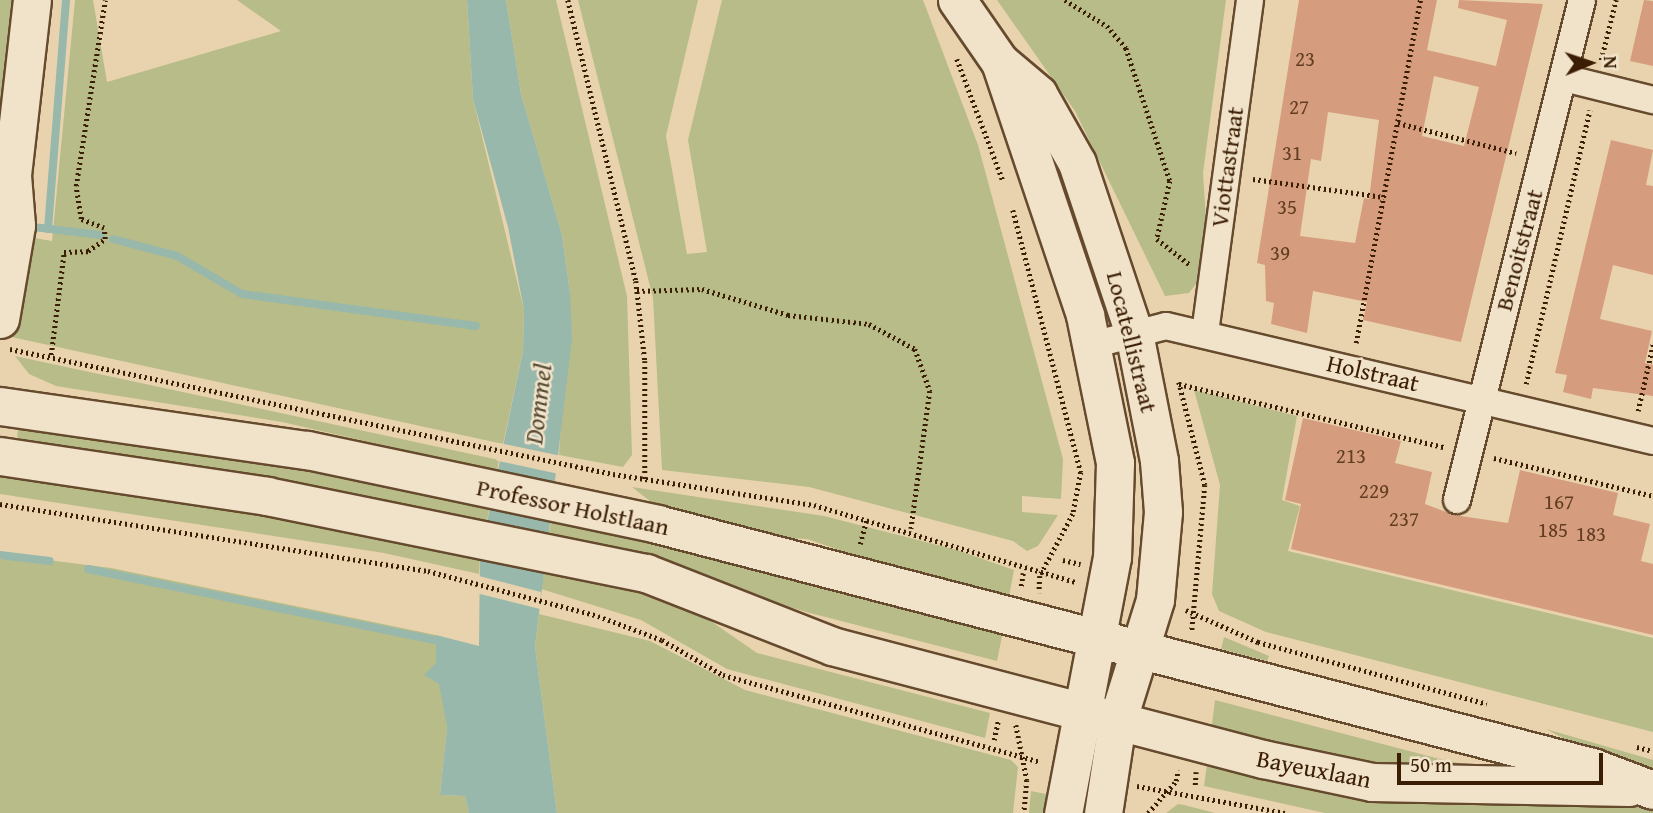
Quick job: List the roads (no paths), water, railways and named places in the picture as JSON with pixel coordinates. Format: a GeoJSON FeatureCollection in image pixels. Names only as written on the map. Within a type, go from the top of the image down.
{"type":"FeatureCollection","features":[{"type":"Feature","properties":{"kind":"main road"},"geometry":{"type":"LineString","coordinates":[[0,319],[16,225],[6,189],[32,0]]}},
{"type":"Feature","properties":{"kind":"main road","name":"Locatellistraat"},"geometry":{"type":"LineString","coordinates":[[957,0],[1000,62],[1038,94],[1077,163],[1134,333],[1163,512],[1155,600],[1118,722],[1103,813]]}},
{"type":"Feature","properties":{"kind":"main road","name":"Locatellistraat"},"geometry":{"type":"LineString","coordinates":[[1000,62],[1092,345],[1115,463],[1116,520],[1063,813]]}},
{"type":"Feature","properties":{"kind":"main road","name":"Professor Holstlaan"},"geometry":{"type":"LineString","coordinates":[[0,406],[307,450],[657,524],[1137,653]]}},
{"type":"Feature","properties":{"kind":"main road","name":"Professor Holstlaan"},"geometry":{"type":"LineString","coordinates":[[0,456],[392,519],[646,573],[832,646],[1118,722]]}},
{"type":"Feature","properties":{"kind":"main road","name":"Bayeuxlaan"},"geometry":{"type":"LineString","coordinates":[[1137,653],[1592,767],[1647,788]]}},
{"type":"Feature","properties":{"kind":"main road","name":"Bayeuxlaan"},"geometry":{"type":"LineString","coordinates":[[1118,722],[1372,782],[1575,790],[1647,788]]}},
{"type":"Feature","properties":{"kind":"street","name":"Viottastraat"},"geometry":{"type":"LineString","coordinates":[[1205,333],[1250,0]]}},
{"type":"Feature","properties":{"kind":"street","name":"Benoitstraat"},"geometry":{"type":"LineString","coordinates":[[1457,500],[1480,398],[1582,0]]}},
{"type":"Feature","properties":{"kind":"street"},"geometry":{"type":"LineString","coordinates":[[1564,78],[1653,100]]}},
{"type":"Feature","properties":{"kind":"street","name":"Holstraat"},"geometry":{"type":"LineString","coordinates":[[1092,345],[1166,326],[1480,398],[1643,439]]}},
{"type":"Feature","properties":{"kind":"water","name":"Dommel"},"geometry":{"type":"Polygon","coordinates":[[[467,0],[506,0],[521,94],[562,235],[570,293],[572,339],[535,647],[557,813],[469,813],[465,796],[440,795],[447,727],[439,684],[424,675],[436,663],[436,635],[479,646],[480,556],[523,351],[524,310],[508,227],[473,99],[467,0]]]}},
{"type":"Feature","properties":{"kind":"waterway"},"geometry":{"type":"LineString","coordinates":[[48,229],[66,0]]}},
{"type":"Feature","properties":{"kind":"waterway"},"geometry":{"type":"LineString","coordinates":[[25,226],[101,235]]}},
{"type":"Feature","properties":{"kind":"waterway"},"geometry":{"type":"LineString","coordinates":[[113,239],[177,256],[242,294],[476,326]]}},
{"type":"Feature","properties":{"kind":"waterway"},"geometry":{"type":"LineString","coordinates":[[0,555],[50,561]]}},
{"type":"Feature","properties":{"kind":"waterway"},"geometry":{"type":"LineString","coordinates":[[88,569],[445,642]]}}]}
